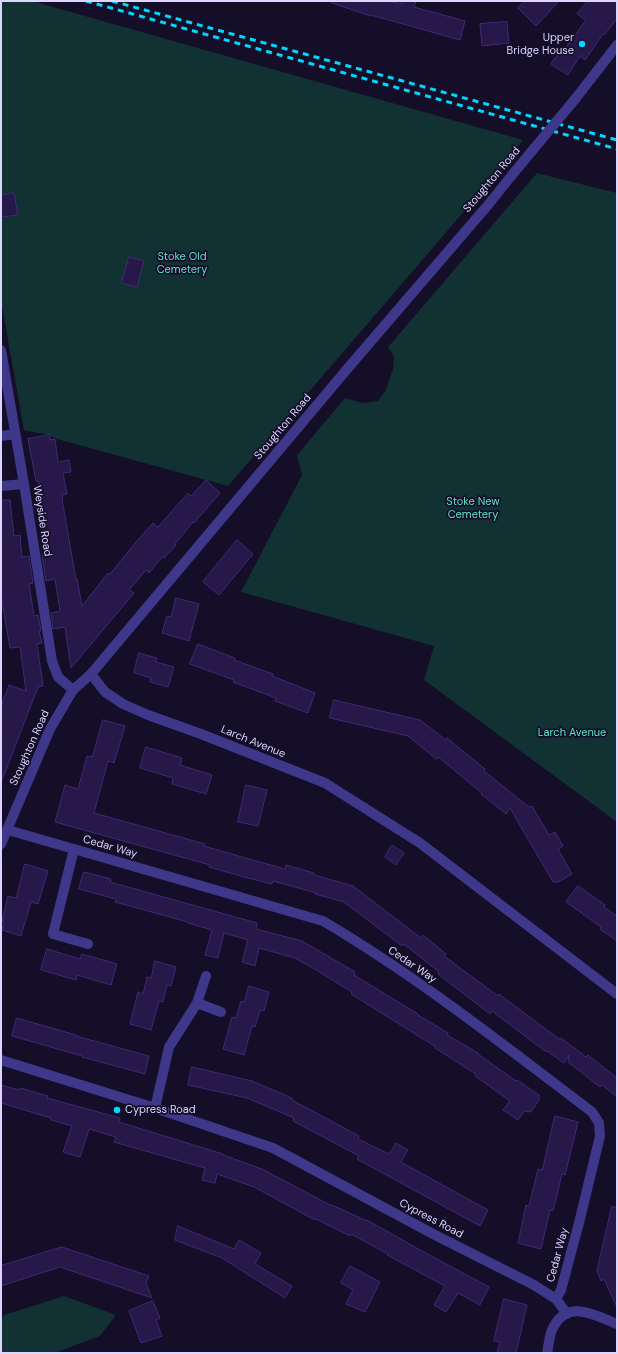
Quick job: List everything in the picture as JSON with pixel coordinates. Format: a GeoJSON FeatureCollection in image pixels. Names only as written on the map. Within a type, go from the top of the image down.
{"type":"FeatureCollection","features":[{"type":"Feature","properties":{"kind":"street","name":"Stoughton Road"},"geometry":{"type":"LineString","coordinates":[[1,844],[50,729],[73,690],[92,674],[337,381],[488,205],[576,98],[617,45]]}},
{"type":"Feature","properties":{"kind":"street","name":"Weyside Road"},"geometry":{"type":"LineString","coordinates":[[1,350],[52,661],[58,677],[73,690]]}},
{"type":"Feature","properties":{"kind":"street"},"geometry":{"type":"LineString","coordinates":[[1,436],[15,434]]}},
{"type":"Feature","properties":{"kind":"street"},"geometry":{"type":"LineString","coordinates":[[1,486],[24,484]]}},
{"type":"Feature","properties":{"kind":"street","name":"Larch Avenue"},"geometry":{"type":"LineString","coordinates":[[92,674],[105,692],[123,704],[325,783],[420,843],[617,994]]}},
{"type":"Feature","properties":{"kind":"street","name":"Cedar Way"},"geometry":{"type":"LineString","coordinates":[[8,830],[323,921],[353,939],[444,1001],[592,1112],[599,1123],[600,1136],[561,1290],[556,1299]]}},
{"type":"Feature","properties":{"kind":"street"},"geometry":{"type":"LineString","coordinates":[[74,848],[53,934],[88,944]]}},
{"type":"Feature","properties":{"kind":"street"},"geometry":{"type":"LineString","coordinates":[[155,1108],[169,1047],[197,1003],[206,976]]}},
{"type":"Feature","properties":{"kind":"street"},"geometry":{"type":"LineString","coordinates":[[197,1003],[221,1012]]}},
{"type":"Feature","properties":{"kind":"street","name":"Cypress Road"},"geometry":{"type":"LineString","coordinates":[[1,1060],[155,1108],[273,1148],[435,1236],[534,1285],[556,1299],[567,1314]]}},
{"type":"Feature","properties":{"kind":"street"},"geometry":{"type":"LineString","coordinates":[[547,1353],[553,1327],[558,1320],[567,1314],[577,1310],[588,1312],[617,1324]]}},
{"type":"Feature","properties":{"kind":"green space","name":"Stoke Old Cemetery"},"geometry":{"type":"Polygon","coordinates":[[[1,1],[32,1],[523,140],[498,172],[228,486],[57,439],[49,435],[24,430],[1,301],[1,1]]]}},
{"type":"Feature","properties":{"kind":"green space","name":"Stoke New Cemetery"},"geometry":{"type":"Polygon","coordinates":[[[537,173],[617,193],[617,822],[424,680],[434,646],[241,592],[302,475],[297,455],[345,398],[362,403],[378,401],[386,390],[393,369],[394,357],[388,347],[537,173]]]}},
{"type":"Feature","properties":{"kind":"green space"},"geometry":{"type":"Polygon","coordinates":[[[64,1296],[116,1315],[100,1336],[54,1353],[1,1353],[1,1319],[4,1315],[64,1296]]]}},
{"type":"Feature","properties":{"kind":"building"},"geometry":{"type":"Polygon","coordinates":[[[333,1],[389,1],[401,4],[402,1],[416,1],[414,7],[465,21],[460,40],[371,16],[332,3],[333,1]]]}},
{"type":"Feature","properties":{"kind":"building"},"geometry":{"type":"Polygon","coordinates":[[[525,1],[559,1],[536,26],[518,8],[525,1]]]}},
{"type":"Feature","properties":{"kind":"building"},"geometry":{"type":"Polygon","coordinates":[[[588,1],[617,1],[617,19],[604,35],[603,34],[585,60],[580,56],[568,75],[551,64],[560,51],[562,53],[586,20],[577,14],[588,1]]]}},
{"type":"Feature","properties":{"kind":"building"},"geometry":{"type":"Polygon","coordinates":[[[507,22],[509,43],[482,46],[480,24],[507,22]]]}},
{"type":"Feature","properties":{"kind":"building"},"geometry":{"type":"Polygon","coordinates":[[[14,193],[18,215],[1,217],[1,196],[14,193]]]}},
{"type":"Feature","properties":{"kind":"building"},"geometry":{"type":"Polygon","coordinates":[[[129,257],[144,261],[137,287],[122,283],[129,257]]]}},
{"type":"Feature","properties":{"kind":"building"},"geometry":{"type":"Polygon","coordinates":[[[50,435],[50,440],[55,439],[58,462],[69,460],[71,472],[63,473],[67,494],[62,495],[62,499],[82,606],[108,573],[110,574],[153,523],[158,527],[188,493],[191,496],[206,480],[220,493],[194,523],[193,522],[164,558],[163,556],[149,573],[146,570],[129,590],[134,593],[71,668],[65,627],[53,629],[51,613],[60,611],[55,579],[46,581],[42,554],[48,553],[41,513],[43,512],[38,481],[36,481],[28,439],[50,435]]]}},
{"type":"Feature","properties":{"kind":"building"},"geometry":{"type":"Polygon","coordinates":[[[1,500],[10,500],[14,536],[20,535],[22,557],[29,556],[33,583],[29,584],[34,616],[38,615],[41,631],[39,631],[42,643],[37,644],[43,686],[38,687],[2,780],[1,706],[9,685],[26,691],[20,647],[10,648],[1,595],[1,500]]]}},
{"type":"Feature","properties":{"kind":"building"},"geometry":{"type":"Polygon","coordinates":[[[237,540],[253,554],[219,595],[203,582],[237,540]]]}},
{"type":"Feature","properties":{"kind":"building"},"geometry":{"type":"Polygon","coordinates":[[[176,598],[199,604],[189,641],[162,633],[167,616],[171,617],[176,598]]]}},
{"type":"Feature","properties":{"kind":"building"},"geometry":{"type":"Polygon","coordinates":[[[198,644],[235,658],[234,660],[273,674],[272,676],[315,693],[308,713],[275,701],[276,698],[233,682],[234,680],[190,664],[198,644]]]}},
{"type":"Feature","properties":{"kind":"building"},"geometry":{"type":"Polygon","coordinates":[[[139,653],[157,658],[156,662],[174,667],[168,687],[150,682],[151,678],[134,673],[139,653]]]}},
{"type":"Feature","properties":{"kind":"building"},"geometry":{"type":"Polygon","coordinates":[[[334,700],[420,720],[446,740],[447,738],[485,769],[484,771],[529,807],[532,806],[549,835],[555,832],[563,846],[558,849],[572,874],[558,882],[553,882],[510,808],[506,814],[438,757],[436,759],[408,736],[330,718],[334,700]]]}},
{"type":"Feature","properties":{"kind":"building"},"geometry":{"type":"Polygon","coordinates":[[[103,720],[125,726],[114,763],[108,761],[94,813],[205,844],[204,846],[242,857],[285,869],[286,865],[353,886],[421,938],[423,935],[446,954],[444,956],[498,996],[499,994],[559,1039],[561,1038],[586,1057],[588,1055],[617,1078],[617,1097],[602,1085],[600,1087],[568,1062],[569,1055],[564,1063],[547,1051],[546,1052],[492,1011],[490,1014],[438,974],[439,972],[404,944],[402,946],[344,902],[273,881],[272,884],[244,877],[209,867],[210,865],[55,822],[65,785],[78,789],[87,756],[92,757],[103,720]]]}},
{"type":"Feature","properties":{"kind":"building"},"geometry":{"type":"Polygon","coordinates":[[[146,747],[182,758],[180,765],[212,775],[206,794],[172,784],[173,778],[140,768],[146,747]]]}},
{"type":"Feature","properties":{"kind":"building"},"geometry":{"type":"Polygon","coordinates":[[[246,785],[267,790],[258,826],[238,822],[246,785]]]}},
{"type":"Feature","properties":{"kind":"building"},"geometry":{"type":"Polygon","coordinates":[[[392,845],[404,853],[396,865],[385,857],[392,845]]]}},
{"type":"Feature","properties":{"kind":"building"},"geometry":{"type":"Polygon","coordinates":[[[25,864],[48,871],[38,904],[31,902],[21,936],[2,930],[4,921],[2,921],[8,896],[16,898],[25,864]]]}},
{"type":"Feature","properties":{"kind":"building"},"geometry":{"type":"Polygon","coordinates":[[[84,872],[111,879],[110,882],[257,923],[256,929],[302,941],[355,972],[354,975],[448,1033],[447,1035],[478,1053],[516,1081],[517,1080],[539,1095],[539,1100],[531,1112],[524,1111],[518,1120],[503,1110],[510,1101],[475,1076],[476,1074],[351,994],[352,992],[295,958],[259,948],[255,966],[242,962],[248,940],[224,933],[218,958],[205,955],[212,930],[115,902],[116,899],[79,889],[84,872]]]}},
{"type":"Feature","properties":{"kind":"building"},"geometry":{"type":"Polygon","coordinates":[[[578,886],[605,905],[604,907],[617,916],[617,941],[600,929],[601,927],[566,902],[578,886]]]}},
{"type":"Feature","properties":{"kind":"building"},"geometry":{"type":"Polygon","coordinates":[[[47,949],[80,959],[82,954],[117,964],[111,985],[77,975],[76,980],[41,970],[47,949]]]}},
{"type":"Feature","properties":{"kind":"building"},"geometry":{"type":"Polygon","coordinates":[[[155,961],[176,967],[171,986],[167,985],[163,1002],[159,1001],[151,1030],[130,1024],[138,992],[143,994],[147,977],[151,978],[155,961]]]}},
{"type":"Feature","properties":{"kind":"building"},"geometry":{"type":"Polygon","coordinates":[[[249,986],[269,992],[264,1011],[260,1010],[255,1027],[252,1026],[244,1055],[223,1049],[232,1017],[236,1018],[241,1001],[244,1002],[249,986]]]}},
{"type":"Feature","properties":{"kind":"building"},"geometry":{"type":"Polygon","coordinates":[[[17,1018],[149,1056],[145,1074],[12,1036],[17,1018]]]}},
{"type":"Feature","properties":{"kind":"building"},"geometry":{"type":"Polygon","coordinates":[[[192,1067],[252,1081],[292,1098],[292,1100],[359,1136],[358,1139],[389,1154],[396,1143],[408,1150],[401,1162],[488,1210],[480,1226],[357,1159],[359,1156],[293,1121],[294,1118],[247,1098],[188,1085],[192,1067]]]}},
{"type":"Feature","properties":{"kind":"building"},"geometry":{"type":"Polygon","coordinates":[[[1,1085],[19,1090],[20,1088],[48,1096],[47,1098],[120,1118],[119,1122],[223,1154],[262,1169],[332,1206],[367,1220],[489,1287],[480,1305],[458,1293],[446,1312],[434,1305],[445,1286],[351,1234],[350,1236],[316,1219],[315,1220],[254,1187],[217,1174],[215,1183],[202,1180],[205,1168],[114,1142],[116,1137],[89,1129],[80,1157],[63,1152],[72,1126],[1,1103],[1,1085]]]}},
{"type":"Feature","properties":{"kind":"building"},"geometry":{"type":"Polygon","coordinates":[[[555,1116],[578,1122],[565,1175],[562,1174],[553,1211],[550,1210],[541,1249],[518,1243],[526,1205],[529,1206],[538,1169],[542,1170],[555,1116]]]}},
{"type":"Feature","properties":{"kind":"building"},"geometry":{"type":"Polygon","coordinates":[[[612,1207],[617,1207],[617,1307],[604,1279],[601,1281],[597,1271],[612,1207]]]}},
{"type":"Feature","properties":{"kind":"building"},"geometry":{"type":"Polygon","coordinates":[[[178,1226],[234,1249],[239,1240],[261,1253],[255,1264],[292,1286],[285,1298],[222,1258],[175,1240],[178,1226]]]}},
{"type":"Feature","properties":{"kind":"building"},"geometry":{"type":"Polygon","coordinates":[[[62,1247],[149,1276],[146,1283],[152,1298],[60,1267],[1,1286],[1,1266],[62,1247]]]}},
{"type":"Feature","properties":{"kind":"building"},"geometry":{"type":"Polygon","coordinates":[[[350,1266],[380,1282],[365,1312],[346,1304],[353,1290],[341,1283],[350,1266]]]}},
{"type":"Feature","properties":{"kind":"building"},"geometry":{"type":"Polygon","coordinates":[[[504,1299],[527,1305],[516,1353],[497,1353],[500,1342],[494,1341],[504,1299]]]}},
{"type":"Feature","properties":{"kind":"building"},"geometry":{"type":"Polygon","coordinates":[[[153,1301],[160,1318],[156,1320],[162,1336],[141,1343],[129,1311],[153,1301]]]}},
{"type":"Feature","properties":{"kind":"railway"},"geometry":{"type":"LineString","coordinates":[[86,1],[617,149]]}},
{"type":"Feature","properties":{"kind":"railway"},"geometry":{"type":"LineString","coordinates":[[112,1],[617,140]]}},
{"type":"Feature","properties":{"kind":"place","name":"Upper Bridge House"},"geometry":{"type":"Point","coordinates":[582,44]}},
{"type":"Feature","properties":{"kind":"place","name":"Cypress Road"},"geometry":{"type":"Point","coordinates":[117,1110]}}]}
